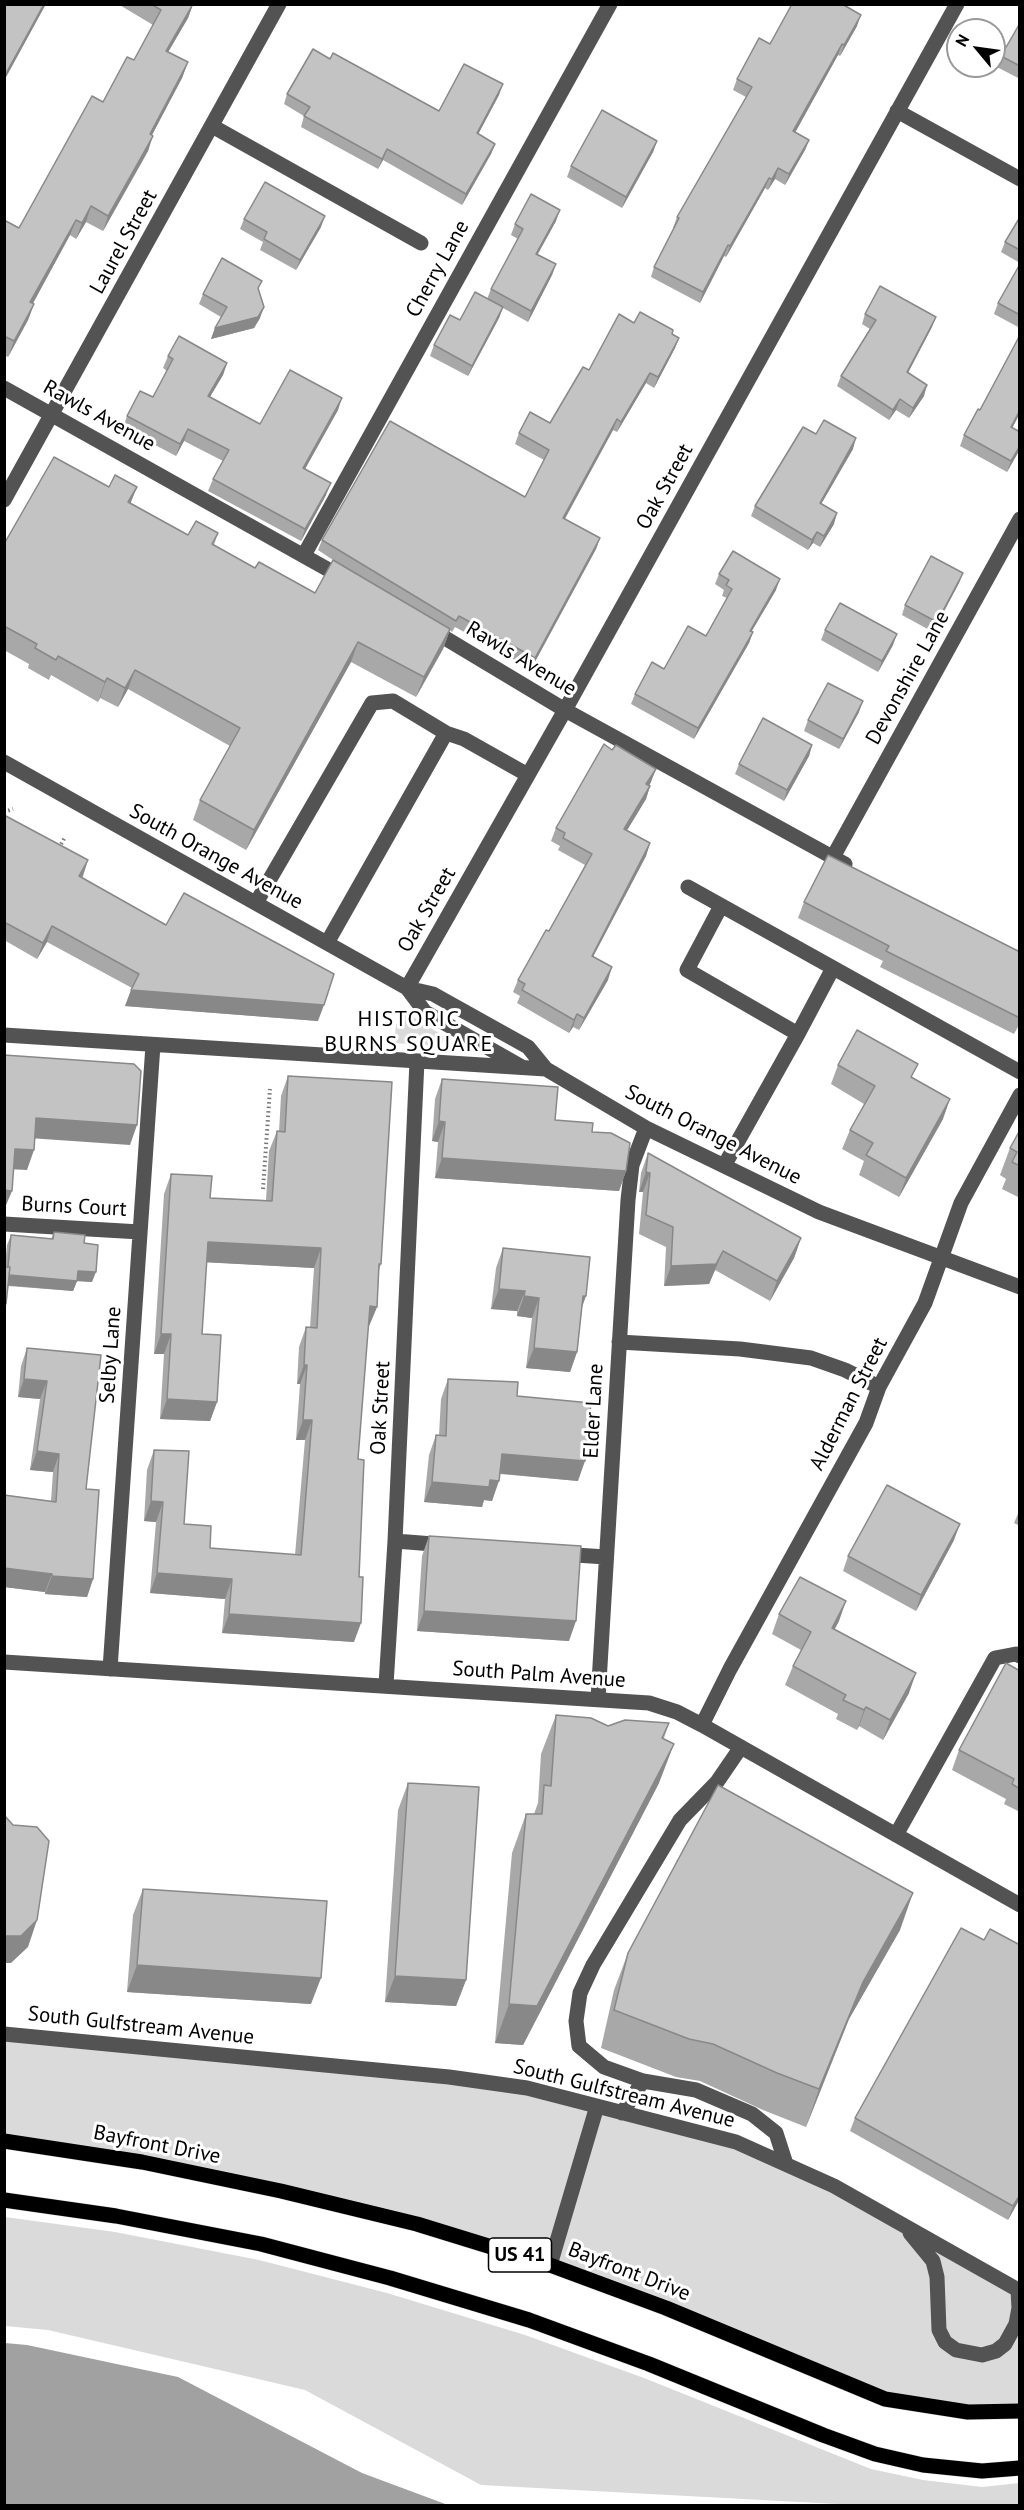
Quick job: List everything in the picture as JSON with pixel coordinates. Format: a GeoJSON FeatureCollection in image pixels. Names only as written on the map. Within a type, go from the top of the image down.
{"type":"FeatureCollection","features":[{"type":"Feature","properties":{"kind":"main road","name":"Bayfront Drive"},"geometry":{"type":"LineString","coordinates":[[4,2141],[142,2162],[280,2191],[417,2224],[550,2265],[666,2308],[885,2399],[968,2412],[1020,2411]]}},
{"type":"Feature","properties":{"kind":"main road"},"geometry":{"type":"LineString","coordinates":[[4,2200],[116,2216],[261,2244],[390,2278],[540,2324],[649,2364],[875,2454],[923,2465],[982,2471],[1020,2468]]}},
{"type":"Feature","properties":{"kind":"street","name":"Laurel Street"},"geometry":{"type":"LineString","coordinates":[[4,500],[279,4]]}},
{"type":"Feature","properties":{"kind":"street","name":"Cherry Lane"},"geometry":{"type":"LineString","coordinates":[[304,555],[610,4]]}},
{"type":"Feature","properties":{"kind":"street","name":"Oak Street"},"geometry":{"type":"LineString","coordinates":[[407,988],[565,710],[957,4]]}},
{"type":"Feature","properties":{"kind":"street"},"geometry":{"type":"LineString","coordinates":[[897,111],[1020,179]]}},
{"type":"Feature","properties":{"kind":"street"},"geometry":{"type":"LineString","coordinates":[[212,126],[421,243]]}},
{"type":"Feature","properties":{"kind":"street","name":"Rawls Avenue"},"geometry":{"type":"LineString","coordinates":[[4,388],[363,590]]}},
{"type":"Feature","properties":{"kind":"street","name":"Devonshire Lane"},"geometry":{"type":"LineString","coordinates":[[833,857],[1020,519]]}},
{"type":"Feature","properties":{"kind":"street","name":"Rawls Avenue"},"geometry":{"type":"LineString","coordinates":[[413,620],[565,710],[854,869]]}},
{"type":"Feature","properties":{"kind":"street"},"geometry":{"type":"LineString","coordinates":[[256,903],[372,703],[393,701],[446,733],[465,739],[528,775]]}},
{"type":"Feature","properties":{"kind":"street"},"geometry":{"type":"LineString","coordinates":[[327,943],[446,733]]}},
{"type":"Feature","properties":{"kind":"street","name":"South Orange Avenue"},"geometry":{"type":"LineString","coordinates":[[4,762],[407,988],[433,994],[528,1047],[546,1069],[646,1128],[819,1212],[1020,1287]]}},
{"type":"Feature","properties":{"kind":"street"},"geometry":{"type":"LineString","coordinates":[[688,886],[1020,1072]]}},
{"type":"Feature","properties":{"kind":"street"},"geometry":{"type":"LineString","coordinates":[[722,906],[687,970],[798,1034]]}},
{"type":"Feature","properties":{"kind":"street"},"geometry":{"type":"LineString","coordinates":[[724,1166],[833,968]]}},
{"type":"Feature","properties":{"kind":"street","name":"South Orange Avenue"},"geometry":{"type":"LineString","coordinates":[[407,988],[424,1012],[525,1068]]}},
{"type":"Feature","properties":{"kind":"street"},"geometry":{"type":"LineString","coordinates":[[4,1035],[546,1069]]}},
{"type":"Feature","properties":{"kind":"street","name":"Selby Lane"},"geometry":{"type":"LineString","coordinates":[[110,1669],[153,1045]]}},
{"type":"Feature","properties":{"kind":"street","name":"Oak Street"},"geometry":{"type":"LineString","coordinates":[[386,1685],[395,1541],[417,1061]]}},
{"type":"Feature","properties":{"kind":"street","name":"Alderman Street"},"geometry":{"type":"LineString","coordinates":[[702,1725],[730,1669],[866,1423],[879,1387],[925,1303],[960,1203],[1020,1095]]}},
{"type":"Feature","properties":{"kind":"street","name":"Elder Lane"},"geometry":{"type":"LineString","coordinates":[[598,1699],[632,1165],[646,1128]]}},
{"type":"Feature","properties":{"kind":"street","name":"Burns Court"},"geometry":{"type":"LineString","coordinates":[[4,1224],[140,1232]]}},
{"type":"Feature","properties":{"kind":"street"},"geometry":{"type":"LineString","coordinates":[[620,1342],[740,1348],[811,1358],[845,1370],[879,1387]]}},
{"type":"Feature","properties":{"kind":"street"},"geometry":{"type":"LineString","coordinates":[[395,1541],[466,1547]]}},
{"type":"Feature","properties":{"kind":"street"},"geometry":{"type":"LineString","coordinates":[[548,1553],[606,1557]]}},
{"type":"Feature","properties":{"kind":"street"},"geometry":{"type":"LineString","coordinates":[[896,1835],[995,1658],[1016,1654],[1020,1656]]}},
{"type":"Feature","properties":{"kind":"street","name":"South Palm Avenue"},"geometry":{"type":"LineString","coordinates":[[4,1662],[649,1703],[676,1712],[702,1725],[1020,1905]]}},
{"type":"Feature","properties":{"kind":"street"},"geometry":{"type":"LineString","coordinates":[[741,1748],[717,1782],[680,1820],[593,1965],[580,1993],[576,2021],[579,2046],[604,2067],[643,2081],[696,2090],[752,2114],[776,2133],[786,2164]]}},
{"type":"Feature","properties":{"kind":"street","name":"South Gulfstream Avenue"},"geometry":{"type":"LineString","coordinates":[[4,2034],[449,2077],[527,2088],[736,2142],[834,2186],[1019,2290]]}},
{"type":"Feature","properties":{"kind":"street"},"geometry":{"type":"LineString","coordinates":[[622,2113],[643,2081]]}},
{"type":"Feature","properties":{"kind":"street"},"geometry":{"type":"LineString","coordinates":[[550,2265],[597,2106]]}},
{"type":"Feature","properties":{"kind":"street"},"geometry":{"type":"LineString","coordinates":[[906,2227],[933,2262],[937,2277],[939,2330],[945,2342],[956,2350],[982,2355],[996,2351],[1005,2344],[1016,2324],[1019,2290]]}},
{"type":"Feature","properties":{"kind":"path"},"geometry":{"type":"LineString","coordinates":[[4,812],[13,809]]}},
{"type":"Feature","properties":{"kind":"path"},"geometry":{"type":"LineString","coordinates":[[57,852],[65,837]]}},
{"type":"Feature","properties":{"kind":"path"},"geometry":{"type":"LineString","coordinates":[[263,1189],[270,1089]]}},
{"type":"Feature","properties":{"kind":"shaded area"},"geometry":{"type":"Polygon","coordinates":[[[405,1012],[442,1035],[444,1038],[442,1044],[437,1046],[394,1043],[396,1025],[405,1012]]]}},
{"type":"Feature","properties":{"kind":"shaded area"},"geometry":{"type":"Polygon","coordinates":[[[4,2034],[449,2077],[736,2143],[1019,2291],[1019,2411],[928,2408],[666,2308],[417,2224],[5,2141],[4,2034]]]}},
{"type":"Feature","properties":{"kind":"shaded area"},"geometry":{"type":"Polygon","coordinates":[[[5,2217],[115,2232],[259,2260],[387,2293],[525,2335],[644,2378],[871,2469],[923,2480],[982,2487],[1019,2483],[1019,2505],[856,2505],[481,2485],[305,2390],[48,2330],[5,2326],[5,2217]]]}},
{"type":"Feature","properties":{"kind":"shaded area"},"geometry":{"type":"Polygon","coordinates":[[[5,2343],[27,2345],[178,2377],[362,2473],[448,2505],[5,2505],[5,2343]]]}},
{"type":"Feature","properties":{"kind":"building"},"geometry":{"type":"Polygon","coordinates":[[[6,4],[44,4],[4,77],[4,8],[6,4]]]}},
{"type":"Feature","properties":{"kind":"building"},"geometry":{"type":"Polygon","coordinates":[[[151,4],[193,4],[166,51],[188,62],[150,134],[153,136],[108,216],[91,206],[82,223],[76,220],[30,302],[34,304],[14,341],[4,336],[4,220],[19,228],[92,96],[103,102],[127,57],[134,60],[161,10],[151,4]]]}},
{"type":"Feature","properties":{"kind":"building"},"geometry":{"type":"Polygon","coordinates":[[[792,4],[842,4],[861,15],[793,131],[809,140],[789,174],[778,168],[772,179],[769,178],[730,246],[728,245],[703,292],[654,267],[679,218],[677,217],[752,87],[737,79],[759,38],[770,44],[792,4]]]}},
{"type":"Feature","properties":{"kind":"building"},"geometry":{"type":"Polygon","coordinates":[[[1020,23],[1020,66],[1006,59],[1006,47],[1020,23]]]}},
{"type":"Feature","properties":{"kind":"building"},"geometry":{"type":"Polygon","coordinates":[[[313,49],[330,59],[333,53],[439,111],[464,64],[503,84],[477,133],[495,144],[466,194],[387,149],[382,159],[304,116],[310,107],[287,94],[313,49]]]}},
{"type":"Feature","properties":{"kind":"building"},"geometry":{"type":"Polygon","coordinates":[[[602,110],[657,141],[626,197],[571,166],[602,110]]]}},
{"type":"Feature","properties":{"kind":"building"},"geometry":{"type":"Polygon","coordinates":[[[265,182],[325,216],[300,260],[264,239],[267,232],[244,219],[265,182]]]}},
{"type":"Feature","properties":{"kind":"building"},"geometry":{"type":"Polygon","coordinates":[[[531,194],[560,210],[536,254],[556,264],[531,311],[491,289],[523,229],[515,224],[531,194]]]}},
{"type":"Feature","properties":{"kind":"building"},"geometry":{"type":"Polygon","coordinates":[[[1020,217],[1020,250],[1005,242],[1020,217]]]}},
{"type":"Feature","properties":{"kind":"building"},"geometry":{"type":"Polygon","coordinates":[[[222,258],[262,281],[258,288],[264,307],[258,317],[215,328],[227,307],[203,294],[222,258]]]}},
{"type":"Feature","properties":{"kind":"building"},"geometry":{"type":"Polygon","coordinates":[[[1020,264],[1020,315],[998,303],[1020,264]]]}},
{"type":"Feature","properties":{"kind":"building"},"geometry":{"type":"Polygon","coordinates":[[[880,286],[936,317],[907,372],[927,385],[913,408],[900,399],[893,410],[841,376],[876,320],[865,314],[880,286]]]}},
{"type":"Feature","properties":{"kind":"building"},"geometry":{"type":"Polygon","coordinates":[[[475,292],[503,307],[472,366],[434,345],[450,315],[460,320],[475,292]]]}},
{"type":"Feature","properties":{"kind":"building"},"geometry":{"type":"Polygon","coordinates":[[[640,312],[673,330],[672,334],[679,338],[658,377],[650,373],[621,422],[617,419],[563,518],[600,538],[535,658],[459,616],[456,621],[322,540],[390,421],[525,497],[549,450],[519,433],[530,412],[550,423],[583,367],[589,370],[619,314],[634,323],[640,312]]]}},
{"type":"Feature","properties":{"kind":"building"},"geometry":{"type":"Polygon","coordinates":[[[1020,335],[1020,410],[1011,427],[1020,432],[1020,446],[1011,461],[964,435],[1020,335]]]}},
{"type":"Feature","properties":{"kind":"building"},"geometry":{"type":"Polygon","coordinates":[[[179,336],[227,363],[208,396],[260,424],[290,370],[342,398],[303,468],[331,483],[305,529],[213,479],[229,450],[188,429],[180,444],[127,416],[140,391],[153,397],[173,359],[168,356],[179,336]]]}},
{"type":"Feature","properties":{"kind":"building"},"geometry":{"type":"Polygon","coordinates":[[[824,420],[856,438],[820,503],[837,513],[824,536],[817,532],[812,540],[755,506],[803,427],[816,434],[824,420]]]}},
{"type":"Feature","properties":{"kind":"building"},"geometry":{"type":"Polygon","coordinates":[[[54,457],[109,487],[115,475],[137,487],[128,502],[188,535],[196,521],[218,533],[212,544],[255,568],[259,562],[315,593],[333,560],[450,629],[424,677],[358,642],[254,830],[200,800],[240,728],[135,670],[125,688],[107,678],[105,682],[58,656],[56,660],[35,648],[37,644],[4,626],[4,544],[54,457]]]}},
{"type":"Feature","properties":{"kind":"building"},"geometry":{"type":"Polygon","coordinates":[[[733,551],[780,579],[750,631],[753,632],[698,728],[635,694],[652,662],[664,669],[688,626],[706,636],[732,589],[726,585],[729,580],[719,574],[733,551]]]}},
{"type":"Feature","properties":{"kind":"building"},"geometry":{"type":"Polygon","coordinates":[[[931,556],[963,573],[937,622],[905,605],[931,556]]]}},
{"type":"Feature","properties":{"kind":"building"},"geometry":{"type":"Polygon","coordinates":[[[840,603],[897,634],[882,661],[825,630],[840,603]]]}},
{"type":"Feature","properties":{"kind":"building"},"geometry":{"type":"Polygon","coordinates":[[[828,683],[863,701],[843,739],[808,720],[828,683]]]}},
{"type":"Feature","properties":{"kind":"building"},"geometry":{"type":"Polygon","coordinates":[[[763,718],[812,745],[787,790],[739,764],[763,718]]]}},
{"type":"Feature","properties":{"kind":"building"},"geometry":{"type":"Polygon","coordinates":[[[604,744],[612,750],[616,745],[656,769],[646,784],[650,786],[624,829],[650,843],[592,956],[612,967],[584,1018],[577,1014],[574,1020],[522,990],[525,984],[518,980],[546,930],[549,931],[592,854],[563,838],[565,833],[556,828],[604,744]]]}},
{"type":"Feature","properties":{"kind":"building"},"geometry":{"type":"Polygon","coordinates":[[[4,815],[88,860],[79,876],[166,925],[184,893],[334,974],[324,1005],[131,990],[139,974],[52,926],[43,943],[4,922],[4,815]]]}},
{"type":"Feature","properties":{"kind":"building"},"geometry":{"type":"Polygon","coordinates":[[[828,855],[1020,952],[1020,1018],[886,951],[889,946],[804,902],[828,855]]]}},
{"type":"Feature","properties":{"kind":"building"},"geometry":{"type":"Polygon","coordinates":[[[857,1030],[918,1064],[911,1077],[950,1099],[906,1178],[866,1155],[873,1143],[850,1130],[875,1086],[838,1065],[857,1030]]]}},
{"type":"Feature","properties":{"kind":"building"},"geometry":{"type":"Polygon","coordinates":[[[4,1055],[134,1064],[141,1071],[137,1125],[36,1118],[34,1150],[15,1149],[12,1191],[4,1190],[4,1055]]]}},
{"type":"Feature","properties":{"kind":"building"},"geometry":{"type":"Polygon","coordinates":[[[288,1076],[392,1082],[381,1264],[379,1264],[377,1307],[370,1306],[358,1459],[364,1460],[359,1577],[363,1577],[361,1623],[229,1614],[232,1579],[157,1573],[163,1502],[151,1501],[154,1450],[189,1451],[184,1524],[211,1526],[210,1548],[301,1555],[312,1420],[303,1420],[307,1365],[304,1365],[306,1327],[317,1328],[321,1248],[208,1242],[202,1334],[221,1335],[217,1402],[167,1399],[171,1334],[161,1334],[171,1174],[212,1176],[210,1198],[272,1201],[277,1131],[285,1132],[288,1076]]]}},
{"type":"Feature","properties":{"kind":"building"},"geometry":{"type":"Polygon","coordinates":[[[442,1079],[558,1087],[555,1120],[593,1123],[592,1132],[611,1133],[630,1143],[626,1171],[442,1158],[445,1122],[439,1121],[442,1079]]]}},
{"type":"Feature","properties":{"kind":"building"},"geometry":{"type":"Polygon","coordinates":[[[1020,1130],[1020,1166],[1012,1162],[1017,1152],[1010,1148],[1020,1130]]]}},
{"type":"Feature","properties":{"kind":"building"},"geometry":{"type":"Polygon","coordinates":[[[648,1153],[801,1238],[777,1281],[723,1251],[716,1264],[671,1266],[673,1227],[646,1215],[650,1173],[646,1172],[648,1153]]]}},
{"type":"Feature","properties":{"kind":"building"},"geometry":{"type":"Polygon","coordinates":[[[54,1232],[85,1235],[84,1243],[98,1245],[96,1272],[78,1271],[77,1281],[9,1275],[11,1235],[53,1239],[54,1232]]]}},
{"type":"Feature","properties":{"kind":"building"},"geometry":{"type":"Polygon","coordinates":[[[503,1248],[590,1257],[577,1352],[534,1348],[539,1298],[524,1296],[525,1291],[499,1289],[503,1248]]]}},
{"type":"Feature","properties":{"kind":"building"},"geometry":{"type":"Polygon","coordinates":[[[4,1267],[10,1267],[6,1304],[4,1304],[4,1267]]]}},
{"type":"Feature","properties":{"kind":"building"},"geometry":{"type":"Polygon","coordinates":[[[27,1348],[101,1355],[86,1489],[99,1490],[93,1579],[52,1576],[52,1574],[4,1568],[4,1495],[56,1502],[59,1454],[37,1451],[47,1381],[24,1379],[27,1348]]]}},
{"type":"Feature","properties":{"kind":"building"},"geometry":{"type":"Polygon","coordinates":[[[448,1379],[518,1382],[517,1396],[591,1403],[585,1461],[502,1454],[499,1481],[490,1480],[489,1487],[432,1482],[436,1435],[446,1436],[448,1379]]]}},
{"type":"Feature","properties":{"kind":"building"},"geometry":{"type":"Polygon","coordinates":[[[887,1485],[960,1524],[921,1595],[848,1556],[887,1485]]]}},
{"type":"Feature","properties":{"kind":"building"},"geometry":{"type":"Polygon","coordinates":[[[429,1536],[581,1546],[576,1621],[424,1611],[429,1536]]]}},
{"type":"Feature","properties":{"kind":"building"},"geometry":{"type":"Polygon","coordinates":[[[800,1577],[846,1601],[832,1628],[916,1673],[890,1720],[866,1707],[864,1710],[843,1700],[846,1695],[793,1666],[811,1632],[779,1614],[800,1577]]]}},
{"type":"Feature","properties":{"kind":"building"},"geometry":{"type":"Polygon","coordinates":[[[1006,1663],[1020,1671],[1020,1789],[1012,1784],[1014,1779],[959,1750],[1006,1663]]]}},
{"type":"Feature","properties":{"kind":"building"},"geometry":{"type":"Polygon","coordinates":[[[556,1715],[591,1718],[608,1726],[625,1720],[669,1723],[662,1738],[674,1744],[537,2006],[509,2004],[526,1814],[542,1814],[544,1785],[551,1786],[556,1715]]]}},
{"type":"Feature","properties":{"kind":"building"},"geometry":{"type":"Polygon","coordinates":[[[408,1783],[479,1787],[466,1980],[395,1976],[408,1783]]]}},
{"type":"Feature","properties":{"kind":"building"},"geometry":{"type":"Polygon","coordinates":[[[718,1785],[913,1893],[863,1982],[819,2089],[713,2044],[689,2039],[614,2010],[628,1953],[718,1785]]]}},
{"type":"Feature","properties":{"kind":"building"},"geometry":{"type":"Polygon","coordinates":[[[4,1815],[13,1825],[37,1827],[49,1841],[37,1920],[21,1936],[4,1936],[4,1815]]]}},
{"type":"Feature","properties":{"kind":"building"},"geometry":{"type":"Polygon","coordinates":[[[143,1889],[327,1901],[321,1978],[137,1965],[143,1889]]]}},
{"type":"Feature","properties":{"kind":"building"},"geometry":{"type":"Polygon","coordinates":[[[961,1928],[984,1940],[990,1929],[1020,1945],[1020,2195],[1013,2206],[855,2118],[961,1928]]]}},
{"type":"Feature","properties":{"kind":"district","name":"HISTORIC BURNS SQUARE"},"geometry":{"type":"Point","coordinates":[409,1032]}}]}
